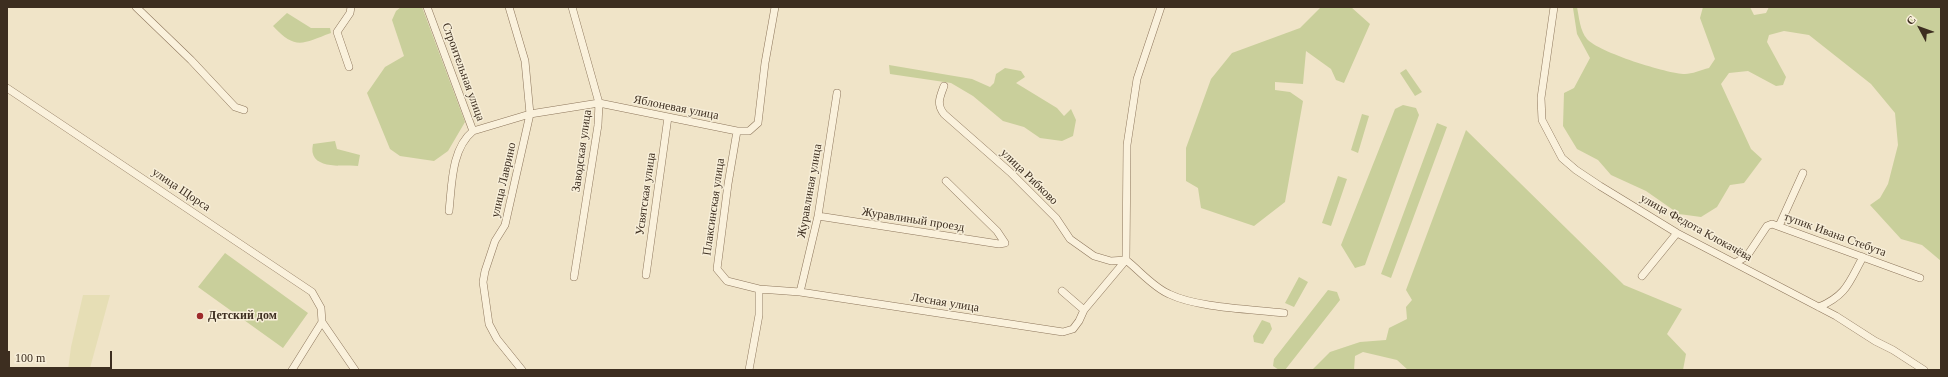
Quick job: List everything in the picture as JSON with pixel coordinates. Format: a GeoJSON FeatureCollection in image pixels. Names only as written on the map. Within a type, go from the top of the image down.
{"type":"FeatureCollection","features":[{"type":"Feature","properties":{"kind":"street"},"geometry":{"type":"LineString","coordinates":[[136,7],[192,60],[235,107],[244,110]]}},
{"type":"Feature","properties":{"kind":"street"},"geometry":{"type":"LineString","coordinates":[[349,67],[337,32],[350,13],[351,7]]}},
{"type":"Feature","properties":{"kind":"street","name":"Строительная улица"},"geometry":{"type":"LineString","coordinates":[[428,7],[473,131],[465,138],[456,159],[449,211]]}},
{"type":"Feature","properties":{"kind":"street","name":"улица Лаврино"},"geometry":{"type":"LineString","coordinates":[[509,7],[526,61],[530,114],[505,225],[493,246],[484,271],[483,282],[489,324],[497,339],[522,370]]}},
{"type":"Feature","properties":{"kind":"street","name":"Заводская улица"},"geometry":{"type":"LineString","coordinates":[[572,7],[599,104],[598,125],[574,278]]}},
{"type":"Feature","properties":{"kind":"street","name":"Яблоневая улица"},"geometry":{"type":"LineString","coordinates":[[473,131],[530,114],[599,104],[737,131],[749,130],[758,123],[765,63],[775,7]]}},
{"type":"Feature","properties":{"kind":"street"},"geometry":{"type":"LineString","coordinates":[[1161,7],[1137,80],[1127,145],[1126,260],[1169,294],[1217,306],[1284,313]]}},
{"type":"Feature","properties":{"kind":"street","name":"улица Федота Клокачёва"},"geometry":{"type":"LineString","coordinates":[[1554,7],[1541,98],[1542,120],[1555,148],[1562,158],[1576,170],[1677,233],[1836,316],[1924,370]]}},
{"type":"Feature","properties":{"kind":"street","name":"улица Рибково"},"geometry":{"type":"LineString","coordinates":[[944,86],[939,101],[939,107],[944,114],[1010,172],[1056,218],[1070,239],[1094,256],[1111,261],[1126,260]]}},
{"type":"Feature","properties":{"kind":"street","name":"улица Щорса"},"geometry":{"type":"LineString","coordinates":[[7,88],[312,292],[321,308],[323,323]]}},
{"type":"Feature","properties":{"kind":"street","name":"Журавлиная улица"},"geometry":{"type":"LineString","coordinates":[[800,292],[818,216],[837,93]]}},
{"type":"Feature","properties":{"kind":"street","name":"Усвятская улица"},"geometry":{"type":"LineString","coordinates":[[646,275],[668,117]]}},
{"type":"Feature","properties":{"kind":"street","name":"Плаксинская улица"},"geometry":{"type":"LineString","coordinates":[[727,281],[717,269],[728,184],[737,131]]}},
{"type":"Feature","properties":{"kind":"street"},"geometry":{"type":"LineString","coordinates":[[1779,226],[1803,173]]}},
{"type":"Feature","properties":{"kind":"street","name":"Журавлиный проезд"},"geometry":{"type":"LineString","coordinates":[[818,216],[999,244],[1005,243],[998,231],[946,181]]}},
{"type":"Feature","properties":{"kind":"street","name":"тупик Ивана Стебута"},"geometry":{"type":"LineString","coordinates":[[1736,263],[1747,256],[1767,226],[1772,224],[1920,278]]}},
{"type":"Feature","properties":{"kind":"street"},"geometry":{"type":"LineString","coordinates":[[1642,276],[1677,233]]}},
{"type":"Feature","properties":{"kind":"street"},"geometry":{"type":"LineString","coordinates":[[1819,308],[1834,301],[1845,290],[1863,257]]}},
{"type":"Feature","properties":{"kind":"street","name":"Лесная улица"},"geometry":{"type":"LineString","coordinates":[[727,281],[759,289],[800,292],[1063,332],[1073,329],[1079,322],[1084,310],[1126,260]]}},
{"type":"Feature","properties":{"kind":"street"},"geometry":{"type":"LineString","coordinates":[[749,370],[759,315],[759,289]]}},
{"type":"Feature","properties":{"kind":"street"},"geometry":{"type":"LineString","coordinates":[[1062,291],[1084,310]]}},
{"type":"Feature","properties":{"kind":"street"},"geometry":{"type":"LineString","coordinates":[[292,370],[323,323],[355,370]]}},
{"type":"Feature","properties":{"kind":"shaded area"},"geometry":{"type":"Polygon","coordinates":[[[83,295],[110,295],[90,368],[92,370],[68,370],[71,347],[83,295]]]}},
{"type":"Feature","properties":{"kind":"green space"},"geometry":{"type":"Polygon","coordinates":[[[401,7],[422,7],[465,122],[448,151],[434,161],[400,156],[390,149],[367,93],[385,67],[404,56],[392,20],[396,11],[401,7]]]}},
{"type":"Feature","properties":{"kind":"green space"},"geometry":{"type":"Polygon","coordinates":[[[1321,7],[1351,7],[1370,24],[1344,83],[1336,80],[1331,69],[1306,51],[1303,84],[1275,82],[1275,90],[1290,92],[1303,101],[1285,202],[1254,226],[1201,208],[1198,188],[1186,181],[1186,148],[1211,79],[1232,53],[1300,28],[1321,7]]]}},
{"type":"Feature","properties":{"kind":"green space"},"geometry":{"type":"Polygon","coordinates":[[[1577,7],[1580,24],[1585,36],[1594,44],[1618,56],[1649,66],[1685,74],[1694,73],[1709,68],[1715,59],[1700,18],[1703,7],[1750,7],[1754,15],[1766,13],[1769,7],[1941,7],[1941,261],[1922,245],[1901,239],[1870,205],[1880,198],[1888,184],[1898,145],[1895,113],[1871,84],[1809,35],[1784,31],[1769,35],[1767,42],[1786,77],[1783,85],[1776,86],[1748,71],[1729,73],[1721,84],[1751,149],[1762,159],[1744,183],[1730,185],[1717,207],[1701,217],[1679,214],[1646,191],[1611,175],[1598,160],[1577,149],[1563,126],[1564,93],[1574,88],[1590,58],[1577,34],[1573,8],[1577,7]]]}},
{"type":"Feature","properties":{"kind":"green space"},"geometry":{"type":"Polygon","coordinates":[[[287,13],[311,28],[330,28],[331,33],[306,42],[294,42],[281,34],[273,26],[287,13]]]}},
{"type":"Feature","properties":{"kind":"green space"},"geometry":{"type":"Polygon","coordinates":[[[889,65],[972,79],[990,87],[994,83],[996,74],[1005,68],[1021,71],[1025,77],[1016,83],[1057,108],[1064,116],[1071,109],[1076,120],[1073,136],[1062,141],[1040,138],[1024,127],[1003,121],[973,96],[951,83],[890,74],[889,65]]]}},
{"type":"Feature","properties":{"kind":"green space"},"geometry":{"type":"Polygon","coordinates":[[[1406,69],[1422,92],[1415,96],[1400,73],[1406,69]]]}},
{"type":"Feature","properties":{"kind":"green space"},"geometry":{"type":"Polygon","coordinates":[[[1403,105],[1416,108],[1419,115],[1365,265],[1355,268],[1341,245],[1395,109],[1403,105]]]}},
{"type":"Feature","properties":{"kind":"green space"},"geometry":{"type":"Polygon","coordinates":[[[1362,114],[1369,116],[1358,153],[1351,150],[1362,114]]]}},
{"type":"Feature","properties":{"kind":"green space"},"geometry":{"type":"Polygon","coordinates":[[[1437,123],[1447,127],[1391,278],[1381,274],[1437,123]]]}},
{"type":"Feature","properties":{"kind":"green space"},"geometry":{"type":"Polygon","coordinates":[[[1466,130],[1624,285],[1682,309],[1667,334],[1686,354],[1683,370],[1408,370],[1397,360],[1363,352],[1355,356],[1354,370],[1312,370],[1330,352],[1360,342],[1386,340],[1389,328],[1407,319],[1406,307],[1412,300],[1406,290],[1466,130]]]}},
{"type":"Feature","properties":{"kind":"green space"},"geometry":{"type":"Polygon","coordinates":[[[335,141],[337,149],[360,155],[358,166],[327,164],[320,162],[315,158],[313,144],[335,141]]]}},
{"type":"Feature","properties":{"kind":"green space"},"geometry":{"type":"Polygon","coordinates":[[[1338,176],[1347,179],[1331,226],[1322,223],[1338,176]]]}},
{"type":"Feature","properties":{"kind":"green space"},"geometry":{"type":"Polygon","coordinates":[[[225,253],[308,313],[283,348],[198,287],[225,253]]]}},
{"type":"Feature","properties":{"kind":"green space"},"geometry":{"type":"Polygon","coordinates":[[[1299,277],[1308,282],[1294,307],[1285,303],[1299,277]]]}},
{"type":"Feature","properties":{"kind":"green space"},"geometry":{"type":"Polygon","coordinates":[[[1328,290],[1337,292],[1340,300],[1285,370],[1279,370],[1273,366],[1274,359],[1328,290]]]}},
{"type":"Feature","properties":{"kind":"green space"},"geometry":{"type":"Polygon","coordinates":[[[1262,320],[1270,323],[1272,329],[1263,344],[1254,342],[1253,336],[1262,320]]]}},
{"type":"Feature","properties":{"kind":"place","name":"Детский дом"},"geometry":{"type":"Point","coordinates":[200,316]}}]}
